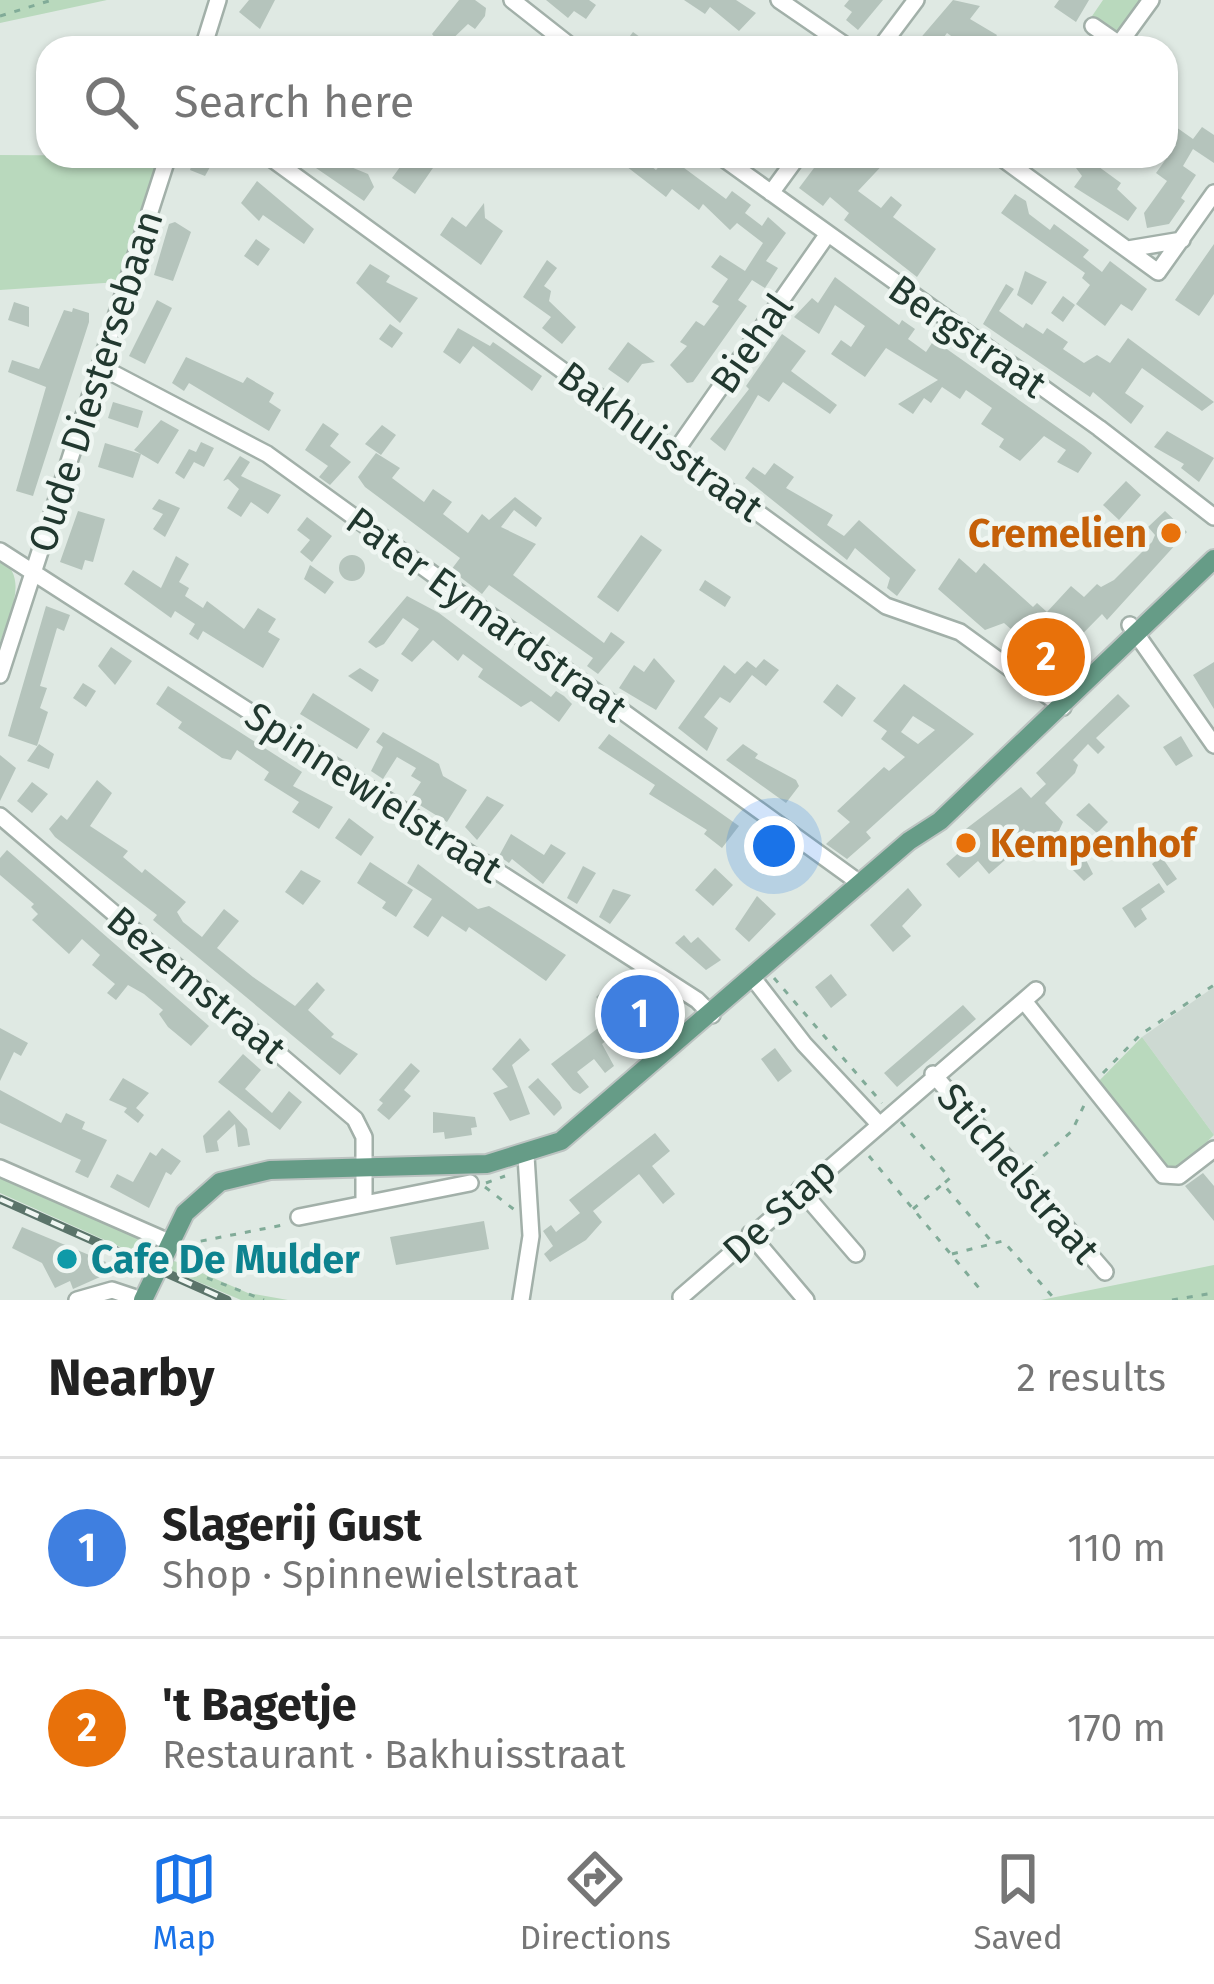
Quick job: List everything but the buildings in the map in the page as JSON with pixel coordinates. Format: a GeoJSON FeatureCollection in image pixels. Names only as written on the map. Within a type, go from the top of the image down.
{"type":"FeatureCollection","features":[{"type":"Feature","properties":{"kind":"main road"},"geometry":{"type":"LineString","coordinates":[[1134,630],[1214,542]]}},
{"type":"Feature","properties":{"kind":"main road"},"geometry":{"type":"LineString","coordinates":[[143,1300],[194,1202],[220,1182],[270,1170],[487,1164],[526,1156],[580,1129],[909,841],[940,820],[1134,630],[1214,559]]}},
{"type":"Feature","properties":{"kind":"street"},"geometry":{"type":"LineString","coordinates":[[206,36],[218,0]]}},
{"type":"Feature","properties":{"kind":"street"},"geometry":{"type":"LineString","coordinates":[[512,0],[558,36]]}},
{"type":"Feature","properties":{"kind":"street"},"geometry":{"type":"LineString","coordinates":[[778,0],[831,36]]}},
{"type":"Feature","properties":{"kind":"street"},"geometry":{"type":"LineString","coordinates":[[889,36],[916,0]]}},
{"type":"Feature","properties":{"kind":"street"},"geometry":{"type":"LineString","coordinates":[[1125,36],[1151,0]]}},
{"type":"Feature","properties":{"kind":"street"},"geometry":{"type":"LineString","coordinates":[[1093,26],[1107,36]]}},
{"type":"Feature","properties":{"kind":"street","name":"Oude Diestersebaan"},"geometry":{"type":"LineString","coordinates":[[0,675],[164,168]]}},
{"type":"Feature","properties":{"kind":"street","name":"Bakhuisstraat"},"geometry":{"type":"LineString","coordinates":[[284,168],[886,606],[960,632],[1058,703]]}},
{"type":"Feature","properties":{"kind":"street","name":"Bergstraat"},"geometry":{"type":"LineString","coordinates":[[736,168],[1099,428],[1214,517]]}},
{"type":"Feature","properties":{"kind":"street"},"geometry":{"type":"LineString","coordinates":[[770,193],[789,168]]}},
{"type":"Feature","properties":{"kind":"street"},"geometry":{"type":"LineString","coordinates":[[1016,168],[1158,272],[1214,193]]}},
{"type":"Feature","properties":{"kind":"street","name":"Biehal"},"geometry":{"type":"LineString","coordinates":[[675,452],[827,235]]}},
{"type":"Feature","properties":{"kind":"street"},"geometry":{"type":"LineString","coordinates":[[1128,248],[1182,240]]}},
{"type":"Feature","properties":{"kind":"street","name":"Pater Eymardstraat"},"geometry":{"type":"LineString","coordinates":[[100,367],[267,454],[861,884]]}},
{"type":"Feature","properties":{"kind":"street","name":"Spinnewielstraat"},"geometry":{"type":"LineString","coordinates":[[0,551],[712,1015]]}},
{"type":"Feature","properties":{"kind":"street"},"geometry":{"type":"LineString","coordinates":[[1134,630],[1214,746]]}},
{"type":"Feature","properties":{"kind":"street","name":"Bezemstraat"},"geometry":{"type":"LineString","coordinates":[[0,816],[356,1119],[364,1137],[364,1204]]}},
{"type":"Feature","properties":{"kind":"street"},"geometry":{"type":"LineString","coordinates":[[759,973],[804,1044],[884,1117]]}},
{"type":"Feature","properties":{"kind":"street","name":"De Stap"},"geometry":{"type":"LineString","coordinates":[[681,1297],[933,1074],[1030,996],[1091,1088]]}},
{"type":"Feature","properties":{"kind":"street","name":"Stichelstraat"},"geometry":{"type":"LineString","coordinates":[[933,1074],[1105,1272]]}},
{"type":"Feature","properties":{"kind":"street"},"geometry":{"type":"LineString","coordinates":[[1091,1088],[1168,1178],[1179,1176],[1214,1148]]}},
{"type":"Feature","properties":{"kind":"street"},"geometry":{"type":"LineString","coordinates":[[521,1300],[531,1223],[526,1156]]}},
{"type":"Feature","properties":{"kind":"street"},"geometry":{"type":"LineString","coordinates":[[0,1168],[162,1257]]}},
{"type":"Feature","properties":{"kind":"street"},"geometry":{"type":"LineString","coordinates":[[299,1220],[476,1184]]}},
{"type":"Feature","properties":{"kind":"street"},"geometry":{"type":"LineString","coordinates":[[800,1189],[856,1253]]}},
{"type":"Feature","properties":{"kind":"street"},"geometry":{"type":"LineString","coordinates":[[750,1234],[806,1300]]}},
{"type":"Feature","properties":{"kind":"street"},"geometry":{"type":"LineString","coordinates":[[77,1300],[112,1290],[143,1300]]}},
{"type":"Feature","properties":{"kind":"path"},"geometry":{"type":"LineString","coordinates":[[0,16],[52,0]]}},
{"type":"Feature","properties":{"kind":"path"},"geometry":{"type":"LineString","coordinates":[[759,973],[884,1117],[950,1178],[913,1209]]}},
{"type":"Feature","properties":{"kind":"path"},"geometry":{"type":"LineString","coordinates":[[1021,1176],[1072,1131],[1091,1088],[1141,1035],[1214,985]]}},
{"type":"Feature","properties":{"kind":"path"},"geometry":{"type":"LineString","coordinates":[[856,1141],[979,1288]]}},
{"type":"Feature","properties":{"kind":"path"},"geometry":{"type":"LineString","coordinates":[[476,1184],[531,1223]]}},
{"type":"Feature","properties":{"kind":"path"},"geometry":{"type":"LineString","coordinates":[[943,1184],[993,1243]]}},
{"type":"Feature","properties":{"kind":"path"},"geometry":{"type":"LineString","coordinates":[[162,1257],[181,1245],[299,1220]]}},
{"type":"Feature","properties":{"kind":"path"},"geometry":{"type":"LineString","coordinates":[[950,1254],[1004,1241],[1052,1297]]}},
{"type":"Feature","properties":{"kind":"path"},"geometry":{"type":"LineString","coordinates":[[162,1257],[264,1300]]}},
{"type":"Feature","properties":{"kind":"path"},"geometry":{"type":"LineString","coordinates":[[1172,1300],[1214,1293]]}},
{"type":"Feature","properties":{"kind":"shaded area"},"geometry":{"type":"Polygon","coordinates":[[[1214,987],[1214,1135],[1142,1037],[1214,987]]]}},
{"type":"Feature","properties":{"kind":"green space"},"geometry":{"type":"Polygon","coordinates":[[[0,0],[107,0],[0,23],[0,0]]]}},
{"type":"Feature","properties":{"kind":"green space"},"geometry":{"type":"Polygon","coordinates":[[[1103,0],[1145,0],[1118,33],[1090,19],[1103,0]]]}},
{"type":"Feature","properties":{"kind":"green space"},"geometry":{"type":"Polygon","coordinates":[[[0,155],[36,155],[36,168],[155,168],[119,282],[0,290],[0,155]]]}},
{"type":"Feature","properties":{"kind":"green space"},"geometry":{"type":"Polygon","coordinates":[[[0,559],[9,567],[16,586],[0,643],[0,559]]]}},
{"type":"Feature","properties":{"kind":"green space"},"geometry":{"type":"Polygon","coordinates":[[[1142,1037],[1214,1135],[1178,1170],[1167,1171],[1096,1084],[1142,1037]]]}},
{"type":"Feature","properties":{"kind":"green space"},"geometry":{"type":"Polygon","coordinates":[[[0,1175],[154,1243],[147,1259],[0,1193],[0,1175]]]}},
{"type":"Feature","properties":{"kind":"green space"},"geometry":{"type":"Polygon","coordinates":[[[172,1260],[248,1293],[288,1300],[241,1300],[168,1269],[172,1260]]]}},
{"type":"Feature","properties":{"kind":"green space"},"geometry":{"type":"Polygon","coordinates":[[[1214,1265],[1214,1300],[1041,1300],[1214,1265]]]}},
{"type":"Feature","properties":{"kind":"railway"},"geometry":{"type":"LineString","coordinates":[[0,1199],[227,1300]]}},
{"type":"Feature","properties":{"kind":"place","name":"Cremelien"},"geometry":{"type":"Point","coordinates":[1171,533]}},
{"type":"Feature","properties":{"kind":"place","name":"'t Bagetje"},"geometry":{"type":"Point","coordinates":[1046,657]}},
{"type":"Feature","properties":{"kind":"place","name":"Kempenhof"},"geometry":{"type":"Point","coordinates":[966,843]}},
{"type":"Feature","properties":{"kind":"place","name":"Slagerij Gust"},"geometry":{"type":"Point","coordinates":[640,1014]}},
{"type":"Feature","properties":{"kind":"place","name":"Cafe De Mulder"},"geometry":{"type":"Point","coordinates":[67,1259]}}]}
